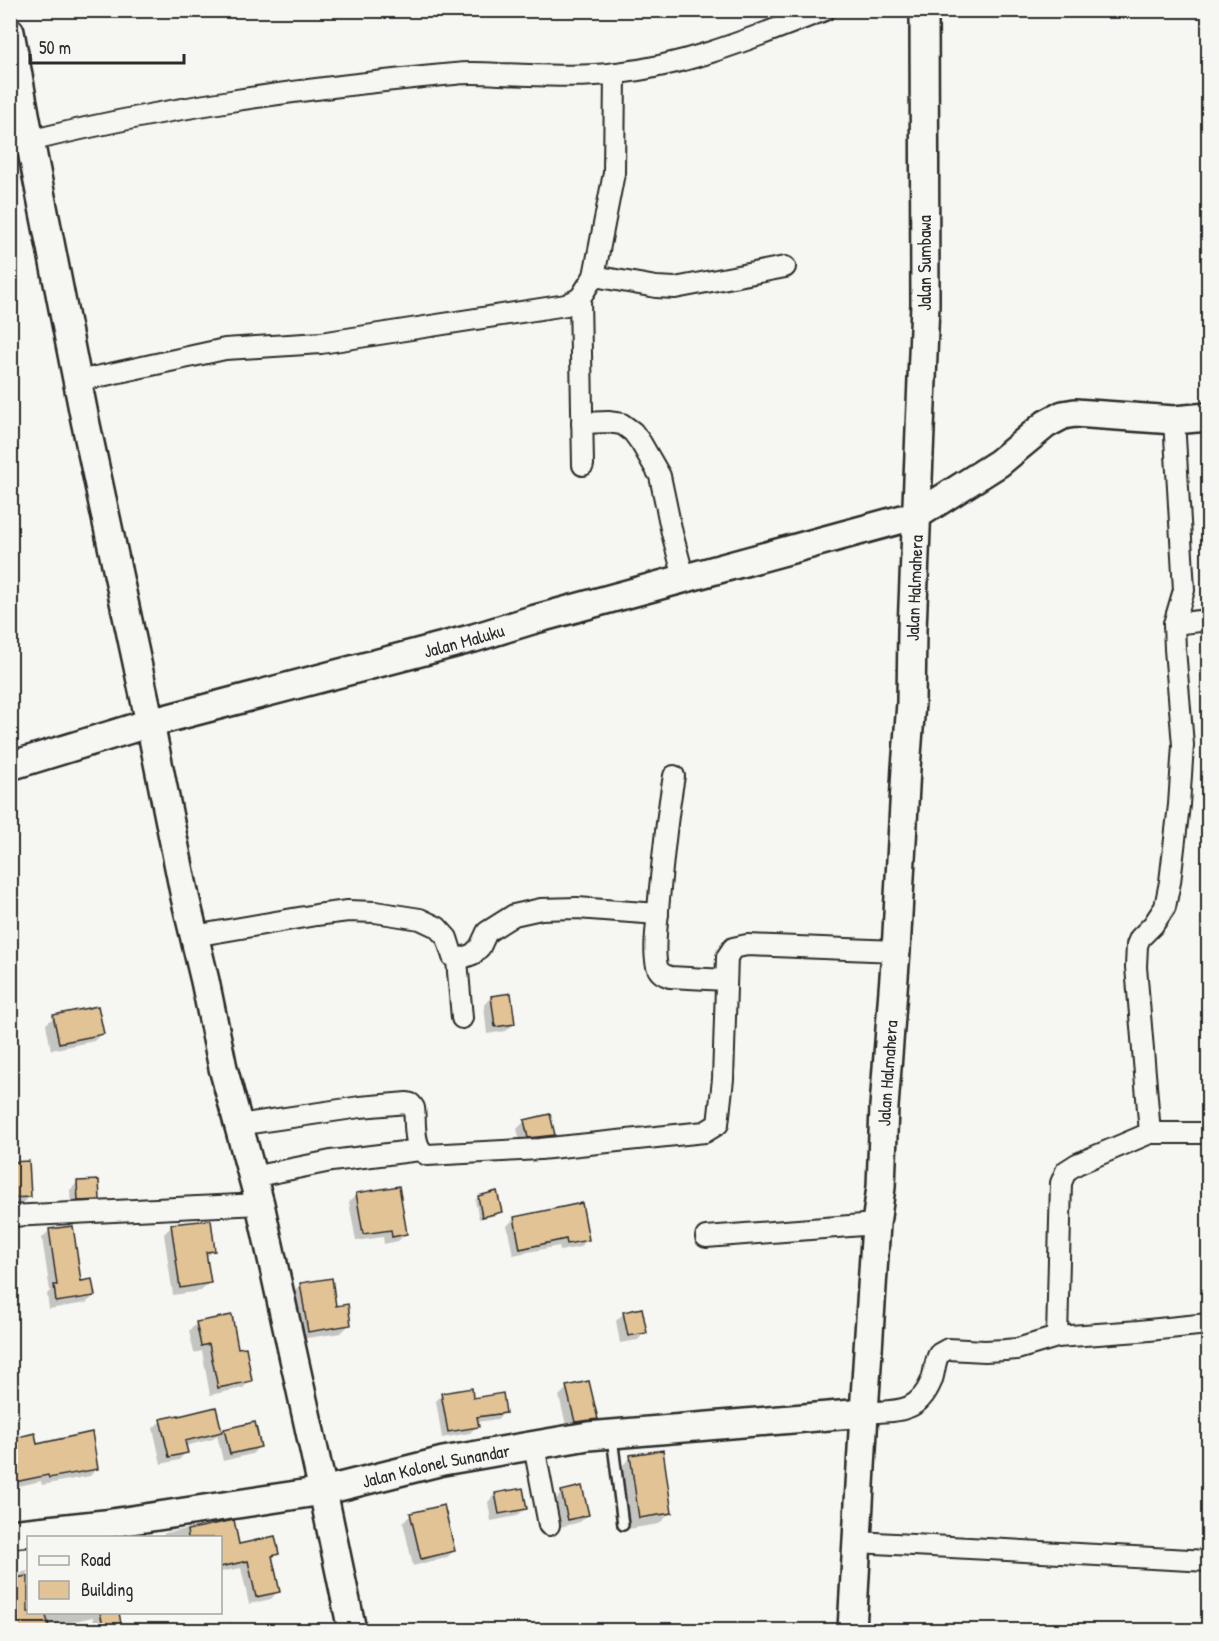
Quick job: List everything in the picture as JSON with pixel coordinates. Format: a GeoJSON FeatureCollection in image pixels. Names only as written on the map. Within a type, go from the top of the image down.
{"type":"FeatureCollection","features":[{"type":"Feature","properties":{"kind":"main road","name":"Jalan Sumbawa"},"geometry":{"type":"LineString","coordinates":[[917,515],[925,304],[924,10]]}},
{"type":"Feature","properties":{"kind":"main road"},"geometry":{"type":"LineString","coordinates":[[10,32],[20,143],[78,381],[185,897],[223,1068],[260,1204],[352,1630]]}},
{"type":"Feature","properties":{"kind":"main road","name":"Jalan Maluku"},"geometry":{"type":"LineString","coordinates":[[10,766],[150,723],[474,638],[917,515],[999,463],[1046,424],[1063,416],[1075,413],[1174,420],[1209,417]]}},
{"type":"Feature","properties":{"kind":"main road","name":"Jalan Halmahera"},"geometry":{"type":"LineString","coordinates":[[852,1630],[876,1224],[881,1187],[884,1107],[911,703],[917,515]]}},
{"type":"Feature","properties":{"kind":"main road","name":"Jalan Kolonel Sunandar"},"geometry":{"type":"LineString","coordinates":[[10,1534],[105,1524],[323,1491],[443,1461],[588,1436],[864,1413]]}},
{"type":"Feature","properties":{"kind":"street"},"geometry":{"type":"LineString","coordinates":[[20,143],[198,105],[346,84],[461,73],[615,74],[664,66],[731,46],[825,10]]}},
{"type":"Feature","properties":{"kind":"street"},"geometry":{"type":"LineString","coordinates":[[78,381],[225,349],[321,343],[566,305],[580,298],[594,276],[614,173],[615,74]]}},
{"type":"Feature","properties":{"kind":"street"},"geometry":{"type":"LineString","coordinates":[[594,276],[675,288],[785,267]]}},
{"type":"Feature","properties":{"kind":"street"},"geometry":{"type":"LineString","coordinates":[[580,298],[583,465]]}},
{"type":"Feature","properties":{"kind":"street"},"geometry":{"type":"LineString","coordinates":[[1149,1133],[1136,967],[1137,945],[1165,907],[1179,805],[1183,745],[1174,649],[1174,624],[1184,590],[1174,420]]}},
{"type":"Feature","properties":{"kind":"street"},"geometry":{"type":"LineString","coordinates":[[582,423],[622,424],[633,432],[641,443],[660,476],[684,578]]}},
{"type":"Feature","properties":{"kind":"street"},"geometry":{"type":"LineString","coordinates":[[1174,624],[1209,620]]}},
{"type":"Feature","properties":{"kind":"street"},"geometry":{"type":"LineString","coordinates":[[674,776],[666,818],[658,914],[657,968],[663,975],[670,977],[726,980]]}},
{"type":"Feature","properties":{"kind":"street"},"geometry":{"type":"LineString","coordinates":[[457,960],[473,954],[480,947],[487,932],[514,915],[541,909],[577,908],[658,914]]}},
{"type":"Feature","properties":{"kind":"street"},"geometry":{"type":"LineString","coordinates":[[194,936],[316,915],[348,912],[375,912],[420,919],[437,927],[447,938],[453,957],[457,960],[462,1018]]}},
{"type":"Feature","properties":{"kind":"street"},"geometry":{"type":"LineString","coordinates":[[238,1125],[360,1107],[407,1103],[414,1108],[420,1150],[422,1154],[427,1155],[540,1149],[705,1132],[718,1124],[720,1112],[727,957],[733,948],[740,945],[896,951]]}},
{"type":"Feature","properties":{"kind":"street"},"geometry":{"type":"LineString","coordinates":[[1057,1337],[1060,1183],[1066,1171],[1149,1133],[1209,1133]]}},
{"type":"Feature","properties":{"kind":"street"},"geometry":{"type":"LineString","coordinates":[[252,1177],[331,1161],[420,1150]]}},
{"type":"Feature","properties":{"kind":"street"},"geometry":{"type":"LineString","coordinates":[[10,1216],[260,1204]]}},
{"type":"Feature","properties":{"kind":"street"},"geometry":{"type":"LineString","coordinates":[[706,1237],[876,1224]]}},
{"type":"Feature","properties":{"kind":"street"},"geometry":{"type":"LineString","coordinates":[[864,1413],[902,1410],[919,1401],[931,1383],[939,1354],[948,1349],[985,1351],[1017,1349],[1057,1337],[1209,1324]]}},
{"type":"Feature","properties":{"kind":"street"},"geometry":{"type":"LineString","coordinates":[[534,1446],[549,1525]]}},
{"type":"Feature","properties":{"kind":"street"},"geometry":{"type":"LineString","coordinates":[[856,1542],[1209,1561]]}},
{"type":"Feature","properties":{"kind":"lane"},"geometry":{"type":"LineString","coordinates":[[612,1434],[623,1525]]}},
{"type":"Feature","properties":{"kind":"building"},"geometry":{"type":"Polygon","coordinates":[[[511,993],[515,1024],[495,1027],[491,996],[511,993]]]}},
{"type":"Feature","properties":{"kind":"building"},"geometry":{"type":"Polygon","coordinates":[[[98,1006],[104,1034],[59,1043],[53,1015],[98,1006]]]}},
{"type":"Feature","properties":{"kind":"building"},"geometry":{"type":"Polygon","coordinates":[[[550,1114],[555,1135],[528,1138],[524,1120],[550,1114]]]}},
{"type":"Feature","properties":{"kind":"building"},"geometry":{"type":"Polygon","coordinates":[[[29,1161],[31,1197],[10,1198],[10,1162],[29,1161]]]}},
{"type":"Feature","properties":{"kind":"building"},"geometry":{"type":"Polygon","coordinates":[[[99,1180],[100,1200],[78,1201],[77,1181],[99,1180]]]}},
{"type":"Feature","properties":{"kind":"building"},"geometry":{"type":"Polygon","coordinates":[[[399,1186],[407,1234],[392,1237],[391,1230],[363,1234],[356,1193],[399,1186]]]}},
{"type":"Feature","properties":{"kind":"building"},"geometry":{"type":"Polygon","coordinates":[[[497,1191],[502,1212],[482,1217],[478,1196],[497,1191]]]}},
{"type":"Feature","properties":{"kind":"building"},"geometry":{"type":"Polygon","coordinates":[[[582,1203],[589,1240],[567,1244],[566,1239],[520,1249],[514,1217],[582,1203]]]}},
{"type":"Feature","properties":{"kind":"building"},"geometry":{"type":"Polygon","coordinates":[[[211,1220],[215,1251],[206,1252],[211,1283],[180,1288],[171,1224],[211,1220]]]}},
{"type":"Feature","properties":{"kind":"building"},"geometry":{"type":"Polygon","coordinates":[[[73,1226],[81,1281],[92,1279],[95,1296],[56,1302],[54,1285],[57,1285],[49,1229],[73,1226]]]}},
{"type":"Feature","properties":{"kind":"building"},"geometry":{"type":"Polygon","coordinates":[[[332,1278],[336,1306],[348,1304],[351,1325],[308,1332],[300,1283],[332,1278]]]}},
{"type":"Feature","properties":{"kind":"building"},"geometry":{"type":"Polygon","coordinates":[[[642,1308],[647,1333],[628,1336],[623,1312],[642,1308]]]}},
{"type":"Feature","properties":{"kind":"building"},"geometry":{"type":"Polygon","coordinates":[[[232,1315],[238,1348],[246,1347],[252,1381],[218,1388],[209,1344],[201,1346],[196,1322],[232,1315]]]}},
{"type":"Feature","properties":{"kind":"building"},"geometry":{"type":"Polygon","coordinates":[[[589,1381],[598,1419],[575,1422],[566,1386],[589,1381]]]}},
{"type":"Feature","properties":{"kind":"building"},"geometry":{"type":"Polygon","coordinates":[[[472,1388],[473,1398],[503,1393],[506,1413],[477,1417],[479,1427],[448,1432],[441,1393],[472,1388]]]}},
{"type":"Feature","properties":{"kind":"building"},"geometry":{"type":"Polygon","coordinates":[[[216,1407],[222,1432],[185,1441],[188,1453],[169,1457],[160,1419],[216,1407]]]}},
{"type":"Feature","properties":{"kind":"building"},"geometry":{"type":"Polygon","coordinates":[[[255,1422],[261,1447],[230,1454],[224,1429],[255,1422]]]}},
{"type":"Feature","properties":{"kind":"building"},"geometry":{"type":"Polygon","coordinates":[[[92,1432],[98,1469],[49,1478],[48,1475],[10,1483],[10,1439],[35,1433],[37,1444],[92,1432]]]}},
{"type":"Feature","properties":{"kind":"building"},"geometry":{"type":"Polygon","coordinates":[[[663,1450],[672,1513],[639,1518],[630,1455],[663,1450]]]}},
{"type":"Feature","properties":{"kind":"building"},"geometry":{"type":"Polygon","coordinates":[[[582,1486],[589,1515],[568,1520],[561,1491],[582,1486]]]}},
{"type":"Feature","properties":{"kind":"building"},"geometry":{"type":"Polygon","coordinates":[[[523,1488],[527,1509],[499,1514],[495,1493],[523,1488]]]}},
{"type":"Feature","properties":{"kind":"building"},"geometry":{"type":"Polygon","coordinates":[[[444,1505],[455,1551],[421,1559],[410,1513],[444,1505]]]}},
{"type":"Feature","properties":{"kind":"building"},"geometry":{"type":"Polygon","coordinates":[[[234,1520],[239,1544],[275,1536],[279,1554],[272,1556],[280,1592],[256,1597],[248,1561],[222,1567],[222,1536],[188,1536],[187,1530],[234,1520]]]}},
{"type":"Feature","properties":{"kind":"building"},"geometry":{"type":"Polygon","coordinates":[[[27,1576],[27,1614],[46,1614],[50,1630],[19,1630],[10,1579],[27,1576]]]}},
{"type":"Feature","properties":{"kind":"building"},"geometry":{"type":"Polygon","coordinates":[[[100,1614],[119,1614],[122,1630],[104,1630],[100,1614]]]}}]}
